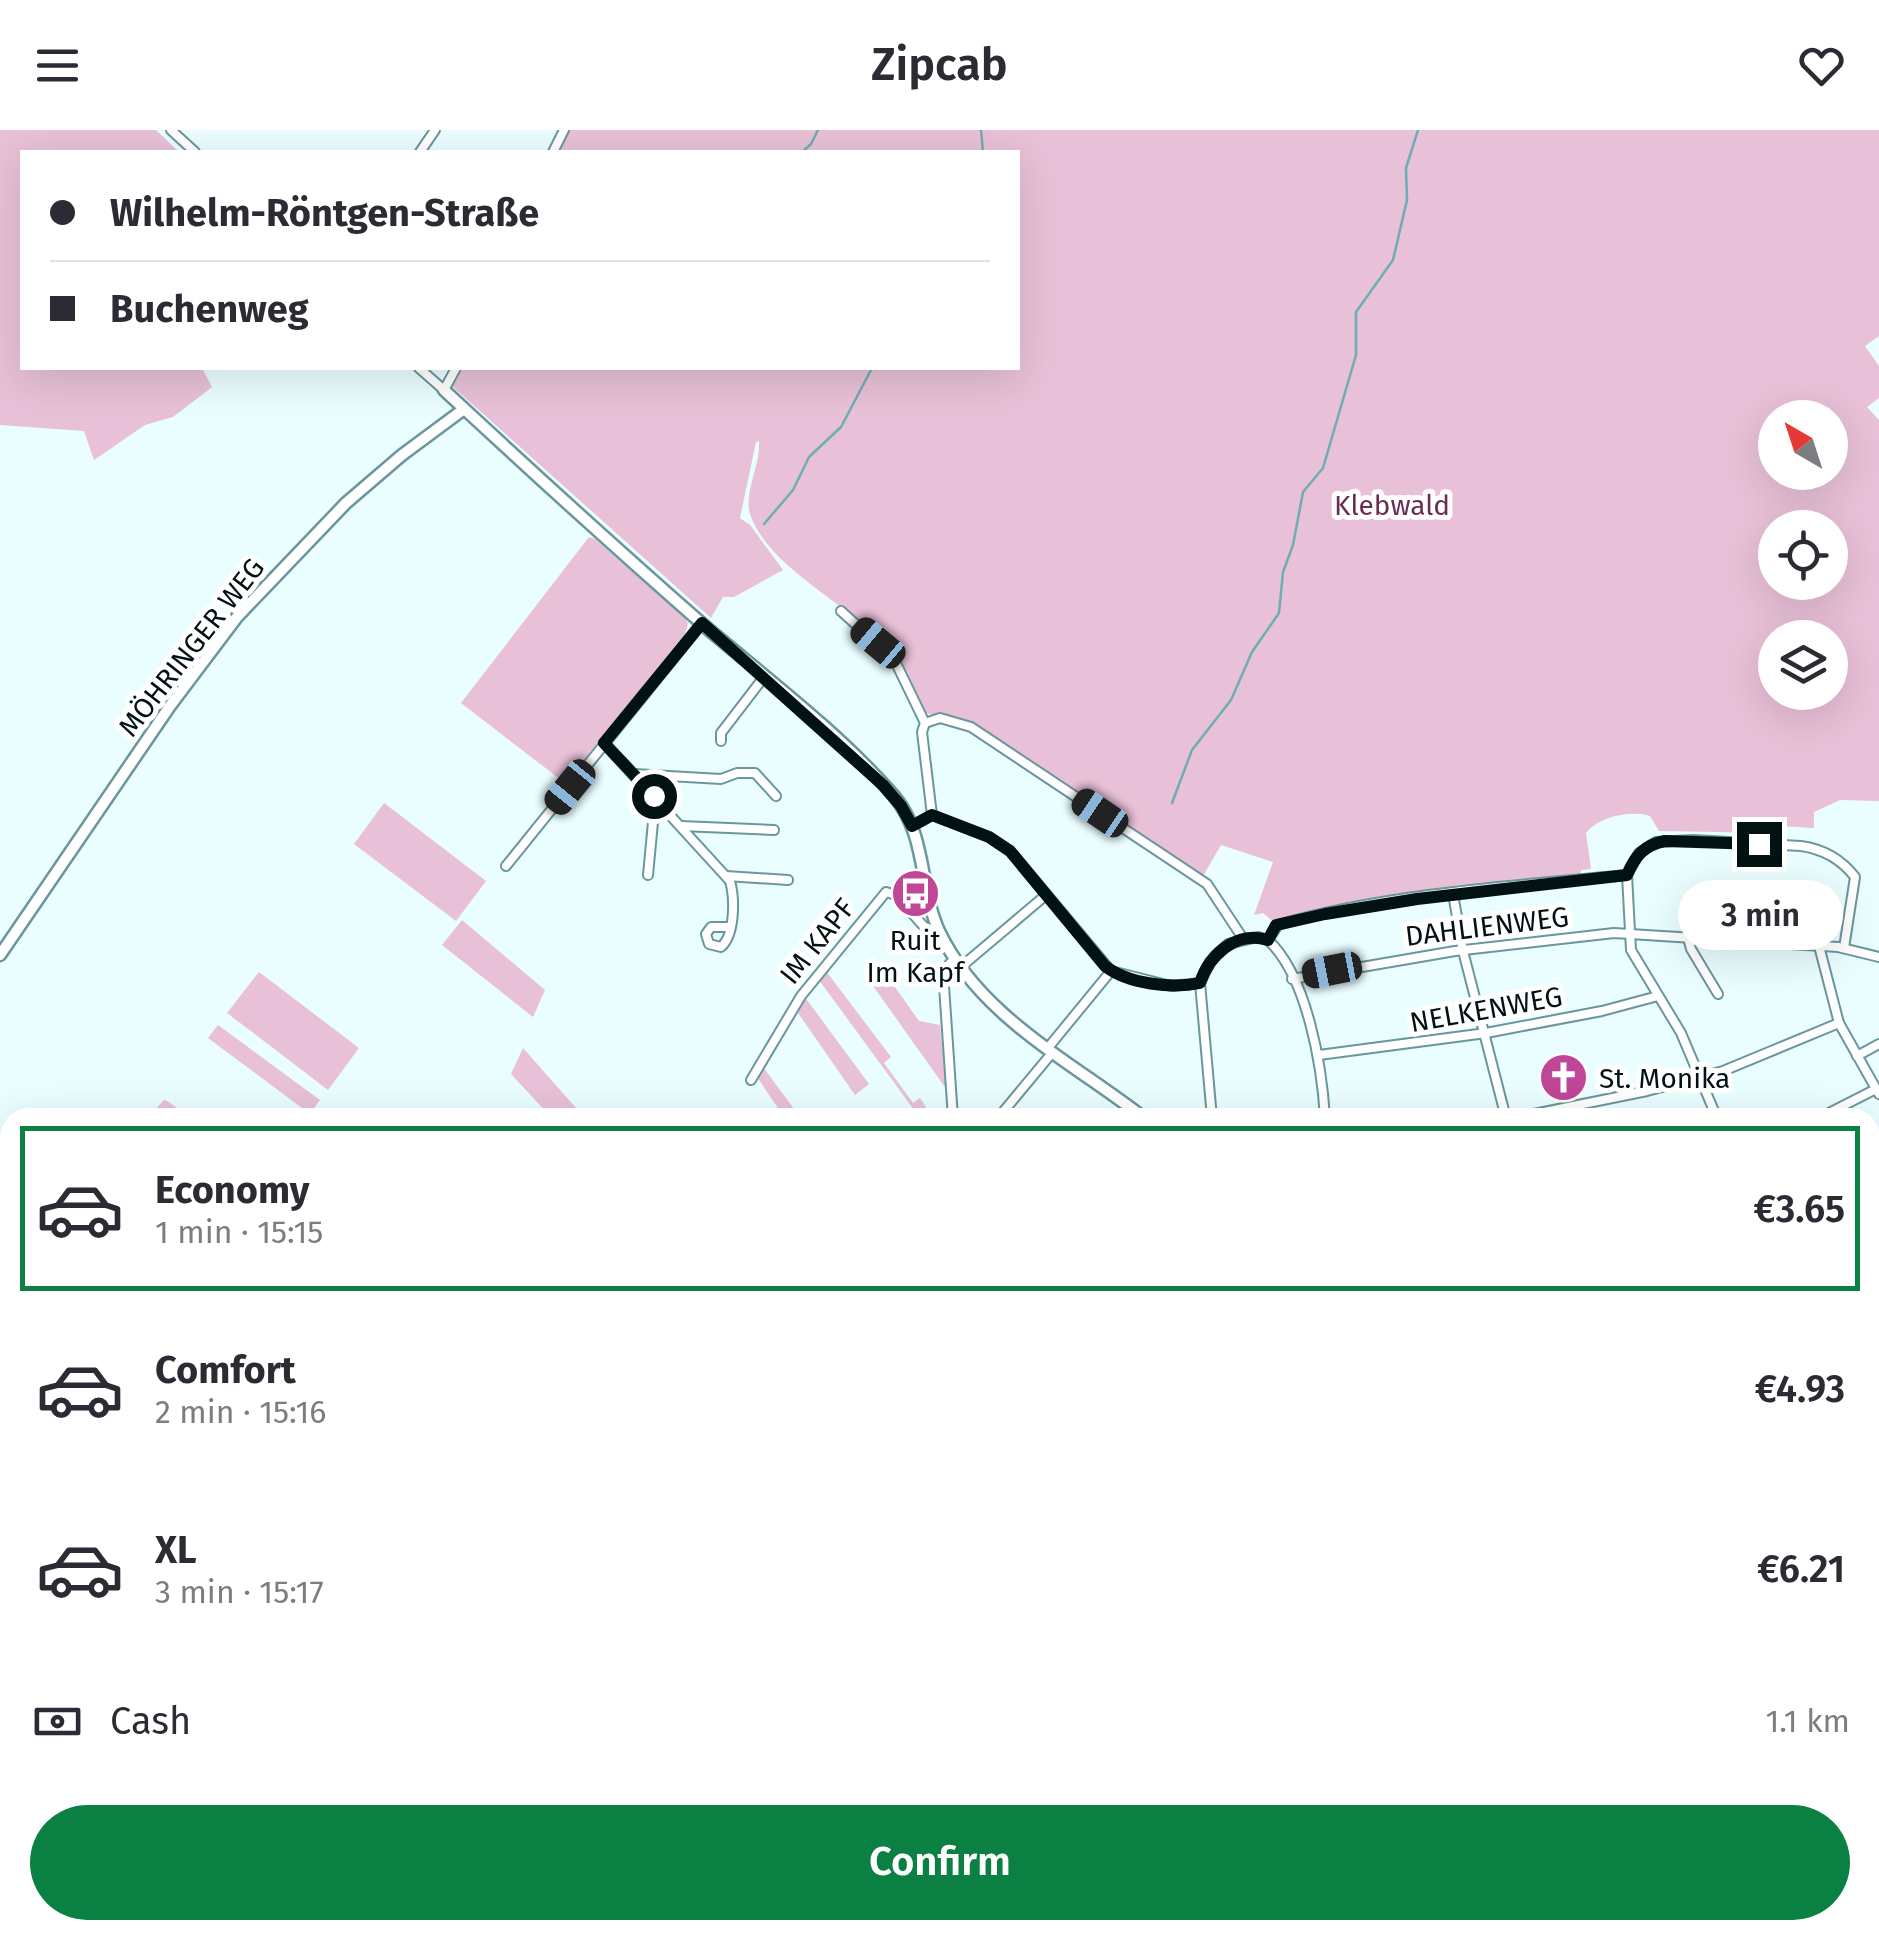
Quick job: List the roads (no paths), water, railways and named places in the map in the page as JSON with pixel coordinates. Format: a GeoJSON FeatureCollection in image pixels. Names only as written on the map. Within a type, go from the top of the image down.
{"type":"FeatureCollection","features":[{"type":"Feature","properties":{"kind":"street"},"geometry":{"type":"LineString","coordinates":[[171,130],[193,150]]}},
{"type":"Feature","properties":{"kind":"street"},"geometry":{"type":"LineString","coordinates":[[180,130],[183,141]]}},
{"type":"Feature","properties":{"kind":"street"},"geometry":{"type":"LineString","coordinates":[[421,370],[894,796],[912,826],[938,927],[959,962],[992,1002],[1050,1051],[1130,1108]]}},
{"type":"Feature","properties":{"kind":"street"},"geometry":{"type":"LineString","coordinates":[[444,390],[455,370]]}},
{"type":"Feature","properties":{"kind":"street","name":"MÖHRINGER WEG"},"geometry":{"type":"LineString","coordinates":[[0,954],[160,720],[238,617],[346,503],[464,409]]}},
{"type":"Feature","properties":{"kind":"street"},"geometry":{"type":"LineString","coordinates":[[841,611],[894,659],[925,723],[922,732],[932,815]]}},
{"type":"Feature","properties":{"kind":"street"},"geometry":{"type":"LineString","coordinates":[[506,866],[702,623]]}},
{"type":"Feature","properties":{"kind":"street"},"geometry":{"type":"LineString","coordinates":[[721,741],[721,732],[764,676]]}},
{"type":"Feature","properties":{"kind":"street"},"geometry":{"type":"LineString","coordinates":[[925,723],[940,718],[974,728],[1204,882],[1244,940]]}},
{"type":"Feature","properties":{"kind":"street"},"geometry":{"type":"LineString","coordinates":[[604,743],[726,876],[732,889],[730,927]]}},
{"type":"Feature","properties":{"kind":"street"},"geometry":{"type":"LineString","coordinates":[[634,774],[723,779],[736,773],[755,774],[776,796]]}},
{"type":"Feature","properties":{"kind":"street"},"geometry":{"type":"LineString","coordinates":[[648,875],[653,822],[665,808]]}},
{"type":"Feature","properties":{"kind":"street"},"geometry":{"type":"LineString","coordinates":[[912,826],[932,815]]}},
{"type":"Feature","properties":{"kind":"street"},"geometry":{"type":"LineString","coordinates":[[932,815],[1003,846],[1111,971],[1171,986],[1200,983]]}},
{"type":"Feature","properties":{"kind":"street"},"geometry":{"type":"LineString","coordinates":[[681,826],[774,830]]}},
{"type":"Feature","properties":{"kind":"street"},"geometry":{"type":"LineString","coordinates":[[1713,1108],[1702,1077],[1632,953],[1627,875],[1642,850],[1665,841],[1819,850],[1845,865],[1855,876],[1844,948]]}},
{"type":"Feature","properties":{"kind":"street"},"geometry":{"type":"LineString","coordinates":[[1268,940],[1276,925],[1300,919],[1453,894],[1627,875]]}},
{"type":"Feature","properties":{"kind":"street"},"geometry":{"type":"LineString","coordinates":[[726,876],[788,880]]}},
{"type":"Feature","properties":{"kind":"street","name":"IM KAPF"},"geometry":{"type":"LineString","coordinates":[[751,1080],[800,996],[887,891],[896,895],[927,930],[938,927]]}},
{"type":"Feature","properties":{"kind":"street"},"geometry":{"type":"LineString","coordinates":[[1453,894],[1463,950],[1504,1108]]}},
{"type":"Feature","properties":{"kind":"street"},"geometry":{"type":"LineString","coordinates":[[952,1108],[943,972],[1046,895]]}},
{"type":"Feature","properties":{"kind":"street","name":"DAHLIENWEG"},"geometry":{"type":"LineString","coordinates":[[1292,978],[1463,950],[1604,934],[1844,948],[1879,956]]}},
{"type":"Feature","properties":{"kind":"street"},"geometry":{"type":"LineString","coordinates":[[1688,938],[1718,994]]}},
{"type":"Feature","properties":{"kind":"street"},"geometry":{"type":"LineString","coordinates":[[1211,1108],[1200,983],[1217,953],[1232,942],[1268,940]]}},
{"type":"Feature","properties":{"kind":"street"},"geometry":{"type":"LineString","coordinates":[[1268,940],[1292,978],[1311,1023],[1319,1055],[1324,1108]]}},
{"type":"Feature","properties":{"kind":"street"},"geometry":{"type":"LineString","coordinates":[[1819,946],[1839,1023],[1877,1092],[1842,1108]]}},
{"type":"Feature","properties":{"kind":"street"},"geometry":{"type":"LineString","coordinates":[[1006,1108],[1111,971]]}},
{"type":"Feature","properties":{"kind":"street","name":"NELKENWEG"},"geometry":{"type":"LineString","coordinates":[[1319,1055],[1486,1033],[1658,996]]}},
{"type":"Feature","properties":{"kind":"street"},"geometry":{"type":"LineString","coordinates":[[1560,1108],[1702,1077],[1760,1058],[1839,1023]]}},
{"type":"Feature","properties":{"kind":"street"},"geometry":{"type":"LineString","coordinates":[[1857,1056],[1879,1044]]}},
{"type":"Feature","properties":{"kind":"waterway"},"geometry":{"type":"LineString","coordinates":[[804,150],[818,130]]}},
{"type":"Feature","properties":{"kind":"waterway"},"geometry":{"type":"LineString","coordinates":[[981,130],[983,150]]}},
{"type":"Feature","properties":{"kind":"waterway"},"geometry":{"type":"LineString","coordinates":[[1172,803],[1192,750],[1231,700],[1252,652],[1279,613],[1283,572],[1293,545],[1303,492],[1323,468],[1356,355],[1356,312],[1393,260],[1407,200],[1406,168],[1418,130]]}},
{"type":"Feature","properties":{"kind":"waterway"},"geometry":{"type":"LineString","coordinates":[[764,524],[793,490],[809,457],[841,427],[871,370]]}},
{"type":"Feature","properties":{"kind":"place","name":"Ruit Im Kapf"},"geometry":{"type":"Point","coordinates":[915,893]}},
{"type":"Feature","properties":{"kind":"place","name":"St. Monika"},"geometry":{"type":"Point","coordinates":[1564,1078]}},
{"type":"Feature","properties":{"kind":"park label","name":"Klebwald"},"geometry":{"type":"Point","coordinates":[1392,505]}}]}
